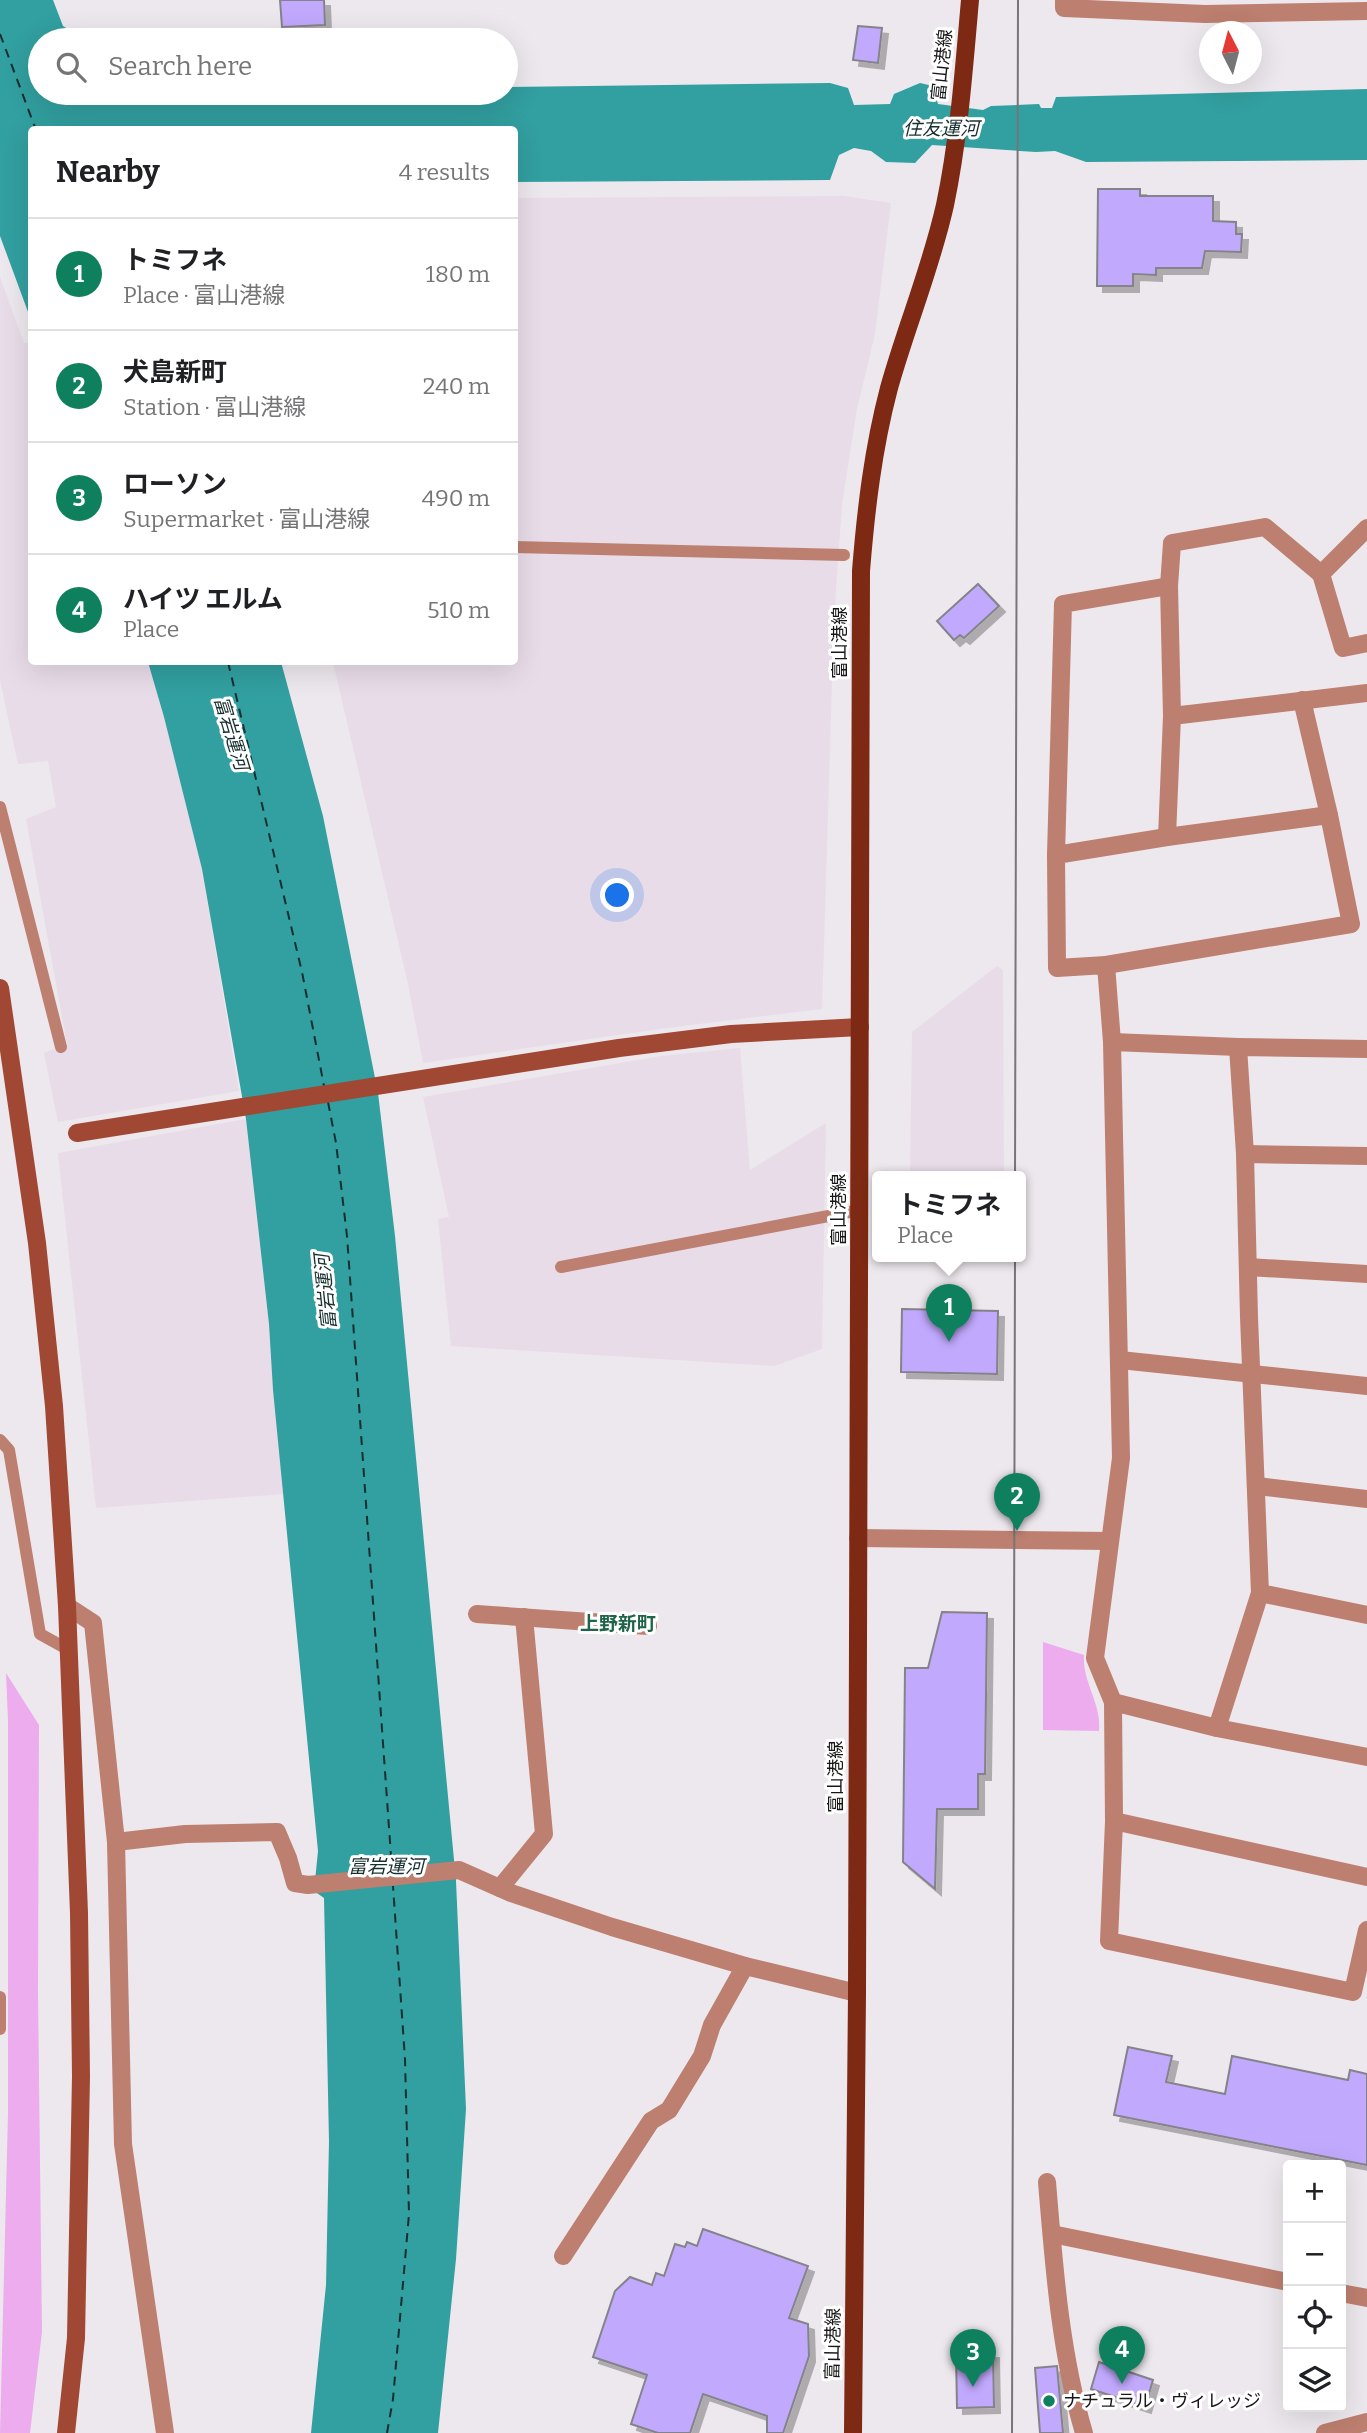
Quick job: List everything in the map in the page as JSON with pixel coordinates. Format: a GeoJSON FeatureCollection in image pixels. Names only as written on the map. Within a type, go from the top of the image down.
{"type":"FeatureCollection","features":[{"type":"Feature","properties":{"kind":"main road","name":"富山港線"},"geometry":{"type":"LineString","coordinates":[[853,2433],[857,1993],[861,572],[874,452],[890,388],[945,205],[962,83],[970,0]]}},
{"type":"Feature","properties":{"kind":"street"},"geometry":{"type":"LineString","coordinates":[[1064,0],[1064,8],[1205,14],[1338,6],[1367,11]]}},
{"type":"Feature","properties":{"kind":"street"},"geometry":{"type":"LineString","coordinates":[[1167,837],[1172,716],[1169,586],[1172,543],[1265,527],[1321,574],[1343,648],[1367,643]]}},
{"type":"Feature","properties":{"kind":"street"},"geometry":{"type":"LineString","coordinates":[[1321,574],[1367,528]]}},
{"type":"Feature","properties":{"kind":"street"},"geometry":{"type":"LineString","coordinates":[[1169,586],[1063,604],[1056,855],[1057,968],[1106,965],[1351,924],[1302,700]]}},
{"type":"Feature","properties":{"kind":"street"},"geometry":{"type":"LineString","coordinates":[[1172,716],[1367,693]]}},
{"type":"Feature","properties":{"kind":"street"},"geometry":{"type":"LineString","coordinates":[[1056,855],[1329,814]]}},
{"type":"Feature","properties":{"kind":"street"},"geometry":{"type":"LineString","coordinates":[[1106,965],[1112,1042],[1121,1458],[1095,1658],[1113,1702],[1114,1821],[1109,1941],[1353,1992],[1367,1930]]}},
{"type":"Feature","properties":{"kind":"street"},"geometry":{"type":"LineString","coordinates":[[0,988],[37,1243],[54,1406],[67,1606],[79,1913],[81,2076],[76,2338],[66,2433]]}},
{"type":"Feature","properties":{"kind":"street"},"geometry":{"type":"LineString","coordinates":[[77,1133],[619,1048],[731,1034],[860,1027]]}},
{"type":"Feature","properties":{"kind":"street"},"geometry":{"type":"LineString","coordinates":[[1112,1042],[1367,1049]]}},
{"type":"Feature","properties":{"kind":"street"},"geometry":{"type":"LineString","coordinates":[[1217,1728],[1260,1593],[1245,1154],[1238,1047]]}},
{"type":"Feature","properties":{"kind":"street"},"geometry":{"type":"LineString","coordinates":[[1245,1154],[1367,1156]]}},
{"type":"Feature","properties":{"kind":"street"},"geometry":{"type":"LineString","coordinates":[[1248,1267],[1367,1274]]}},
{"type":"Feature","properties":{"kind":"street"},"geometry":{"type":"LineString","coordinates":[[1119,1360],[1367,1387]]}},
{"type":"Feature","properties":{"kind":"street"},"geometry":{"type":"LineString","coordinates":[[1257,1486],[1367,1499]]}},
{"type":"Feature","properties":{"kind":"street"},"geometry":{"type":"LineString","coordinates":[[858,1538],[1110,1541]]}},
{"type":"Feature","properties":{"kind":"street"},"geometry":{"type":"LineString","coordinates":[[1260,1593],[1367,1615]]}},
{"type":"Feature","properties":{"kind":"street"},"geometry":{"type":"LineString","coordinates":[[67,1606],[93,1623],[116,1842],[123,2144],[165,2433]]}},
{"type":"Feature","properties":{"kind":"street"},"geometry":{"type":"LineString","coordinates":[[477,1614],[648,1626]]}},
{"type":"Feature","properties":{"kind":"street"},"geometry":{"type":"LineString","coordinates":[[500,1888],[544,1834],[524,1617]]}},
{"type":"Feature","properties":{"kind":"street"},"geometry":{"type":"LineString","coordinates":[[1113,1702],[1217,1728],[1367,1757]]}},
{"type":"Feature","properties":{"kind":"street"},"geometry":{"type":"LineString","coordinates":[[1114,1821],[1367,1877]]}},
{"type":"Feature","properties":{"kind":"street"},"geometry":{"type":"LineString","coordinates":[[116,1842],[185,1834],[277,1832],[295,1883],[307,1885],[459,1870],[500,1888],[612,1927],[745,1966],[857,1993]]}},
{"type":"Feature","properties":{"kind":"street"},"geometry":{"type":"LineString","coordinates":[[564,2256],[651,2121],[669,2110],[702,2056],[712,2025],[745,1966]]}},
{"type":"Feature","properties":{"kind":"street"},"geometry":{"type":"LineString","coordinates":[[1048,2182],[1057,2295],[1077,2410],[1084,2433]]}},
{"type":"Feature","properties":{"kind":"street"},"geometry":{"type":"LineString","coordinates":[[1052,2234],[1283,2281]]}},
{"type":"Feature","properties":{"kind":"street"},"geometry":{"type":"LineString","coordinates":[[1346,2294],[1367,2298]]}},
{"type":"Feature","properties":{"kind":"street"},"geometry":{"type":"LineString","coordinates":[[1325,2433],[1367,2422]]}},
{"type":"Feature","properties":{"kind":"lane"},"geometry":{"type":"LineString","coordinates":[[518,547],[844,555]]}},
{"type":"Feature","properties":{"kind":"lane"},"geometry":{"type":"LineString","coordinates":[[0,807],[61,1047]]}},
{"type":"Feature","properties":{"kind":"lane"},"geometry":{"type":"LineString","coordinates":[[561,1267],[860,1210]]}},
{"type":"Feature","properties":{"kind":"lane"},"geometry":{"type":"LineString","coordinates":[[0,1440],[9,1450],[40,1634],[69,1650]]}},
{"type":"Feature","properties":{"kind":"lane"},"geometry":{"type":"LineString","coordinates":[[0,1997],[0,2029]]}},
{"type":"Feature","properties":{"kind":"shaded area"},"geometry":{"type":"Polygon","coordinates":[[[844,196],[891,203],[875,334],[857,409],[842,504],[834,620],[822,1009],[423,1063],[408,984],[334,665],[518,665],[518,198],[844,196]]]}},
{"type":"Feature","properties":{"kind":"shaded area"},"geometry":{"type":"Polygon","coordinates":[[[0,277],[24,343],[28,342],[28,665],[149,665],[202,869],[239,1091],[58,1122],[44,1053],[67,1044],[26,819],[56,807],[48,761],[18,764],[0,680],[0,277]]]}},
{"type":"Feature","properties":{"kind":"shaded area"},"geometry":{"type":"Polygon","coordinates":[[[997,966],[1003,970],[1004,1171],[910,1171],[912,1032],[997,966]]]}},
{"type":"Feature","properties":{"kind":"shaded area"},"geometry":{"type":"Polygon","coordinates":[[[740,1048],[750,1170],[826,1123],[822,1349],[774,1366],[451,1346],[438,1219],[449,1217],[423,1097],[661,1056],[740,1048]]]}},
{"type":"Feature","properties":{"kind":"shaded area"},"geometry":{"type":"Polygon","coordinates":[[[246,1119],[269,1324],[284,1494],[96,1508],[58,1153],[246,1119]]]}},
{"type":"Feature","properties":{"kind":"shaded area"},"geometry":{"type":"Polygon","coordinates":[[[1043,1642],[1084,1655],[1086,1674],[1098,1712],[1099,1731],[1043,1730],[1043,1642]]]}},
{"type":"Feature","properties":{"kind":"shaded area"},"geometry":{"type":"Polygon","coordinates":[[[6,1673],[39,1725],[38,1992],[42,2332],[30,2433],[0,2433],[8,2113],[6,1673]]]}},
{"type":"Feature","properties":{"kind":"water","name":"住友運河"},"geometry":{"type":"Polygon","coordinates":[[[0,0],[53,0],[63,26],[66,28],[28,28],[28,105],[518,105],[518,87],[830,83],[848,88],[854,105],[890,104],[894,94],[920,83],[933,86],[938,104],[983,110],[991,106],[1039,104],[1041,108],[1052,108],[1056,97],[1367,89],[1367,160],[1086,162],[1055,151],[932,145],[915,163],[886,162],[871,151],[854,148],[839,155],[830,180],[518,182],[518,126],[28,126],[28,312],[0,236],[0,0]]]}},
{"type":"Feature","properties":{"kind":"water","name":"富岩運河"},"geometry":{"type":"Polygon","coordinates":[[[149,665],[282,665],[323,816],[378,1093],[395,1236],[456,1881],[466,2109],[456,2259],[438,2433],[311,2433],[326,2285],[329,2141],[324,1898],[314,1891],[318,1851],[273,1390],[269,1324],[246,1119],[202,869],[149,665]]]}},
{"type":"Feature","properties":{"kind":"building"},"geometry":{"type":"Polygon","coordinates":[[[280,0],[324,0],[325,25],[282,27],[280,0]]]}},
{"type":"Feature","properties":{"kind":"building"},"geometry":{"type":"Polygon","coordinates":[[[858,26],[882,28],[878,63],[853,60],[858,26]]]}},
{"type":"Feature","properties":{"kind":"building"},"geometry":{"type":"Polygon","coordinates":[[[1098,189],[1140,189],[1140,196],[1213,196],[1213,221],[1236,222],[1236,234],[1242,234],[1241,252],[1205,251],[1202,268],[1156,268],[1156,275],[1133,274],[1133,286],[1097,286],[1098,189]]]}},
{"type":"Feature","properties":{"kind":"building"},"geometry":{"type":"Polygon","coordinates":[[[978,584],[999,606],[964,638],[960,635],[954,640],[937,621],[978,584]]]}},
{"type":"Feature","properties":{"kind":"building"},"geometry":{"type":"Polygon","coordinates":[[[902,1309],[998,1311],[997,1374],[901,1372],[902,1309]]]}},
{"type":"Feature","properties":{"kind":"building"},"geometry":{"type":"Polygon","coordinates":[[[942,1612],[987,1613],[985,1774],[978,1774],[978,1809],[937,1809],[935,1889],[903,1862],[905,1668],[928,1668],[942,1612]]]}},
{"type":"Feature","properties":{"kind":"building"},"geometry":{"type":"Polygon","coordinates":[[[1128,2047],[1172,2056],[1166,2082],[1225,2094],[1232,2056],[1348,2080],[1350,2070],[1367,2074],[1367,2165],[1346,2160],[1114,2115],[1128,2047]]]}},
{"type":"Feature","properties":{"kind":"building"},"geometry":{"type":"Polygon","coordinates":[[[703,2229],[808,2266],[789,2318],[808,2324],[809,2356],[783,2433],[767,2433],[767,2416],[703,2394],[690,2433],[658,2433],[631,2424],[647,2375],[593,2357],[615,2291],[630,2277],[652,2285],[656,2273],[664,2276],[675,2244],[685,2247],[687,2242],[697,2246],[703,2229]]]}},
{"type":"Feature","properties":{"kind":"building"},"geometry":{"type":"Polygon","coordinates":[[[993,2352],[994,2407],[957,2408],[956,2353],[993,2352]]]}},
{"type":"Feature","properties":{"kind":"building"},"geometry":{"type":"Polygon","coordinates":[[[1099,2362],[1153,2380],[1145,2407],[1091,2389],[1099,2362]]]}},
{"type":"Feature","properties":{"kind":"building","name":"ナチュラル・ヴィレッジ"},"geometry":{"type":"Polygon","coordinates":[[[1057,2366],[1063,2433],[1040,2433],[1035,2368],[1057,2366]]]}},
{"type":"Feature","properties":{"kind":"ferry route"},"geometry":{"type":"LineString","coordinates":[[0,34],[34,126]]}},
{"type":"Feature","properties":{"kind":"ferry route"},"geometry":{"type":"LineString","coordinates":[[229,665],[302,972],[324,1086]]}},
{"type":"Feature","properties":{"kind":"ferry route"},"geometry":{"type":"LineString","coordinates":[[328,1102],[336,1143],[347,1236],[392,1870]]}},
{"type":"Feature","properties":{"kind":"ferry route"},"geometry":{"type":"LineString","coordinates":[[387,2433],[393,2399],[409,2214],[405,2059],[393,1886]]}},
{"type":"Feature","properties":{"kind":"tram line"},"geometry":{"type":"LineString","coordinates":[[1015,1171],[1018,0]]}},
{"type":"Feature","properties":{"kind":"tram line"},"geometry":{"type":"LineString","coordinates":[[1012,2433],[1015,1262]]}},
{"type":"Feature","properties":{"kind":"place","name":"トミフネ"},"geometry":{"type":"Point","coordinates":[949,1342]}},
{"type":"Feature","properties":{"kind":"place","name":"犬島新町"},"geometry":{"type":"Point","coordinates":[1017,1531]}},
{"type":"Feature","properties":{"kind":"place","name":"ハイツ エルム"},"geometry":{"type":"Point","coordinates":[1122,2384]}},
{"type":"Feature","properties":{"kind":"place","name":"ローソン"},"geometry":{"type":"Point","coordinates":[973,2387]}},
{"type":"Feature","properties":{"kind":"place","name":"ナチュラル・ヴィレッジ"},"geometry":{"type":"Point","coordinates":[1049,2401]}},
{"type":"Feature","properties":{"kind":"district","name":"上野新町"},"geometry":{"type":"Point","coordinates":[618,1623]}}]}
